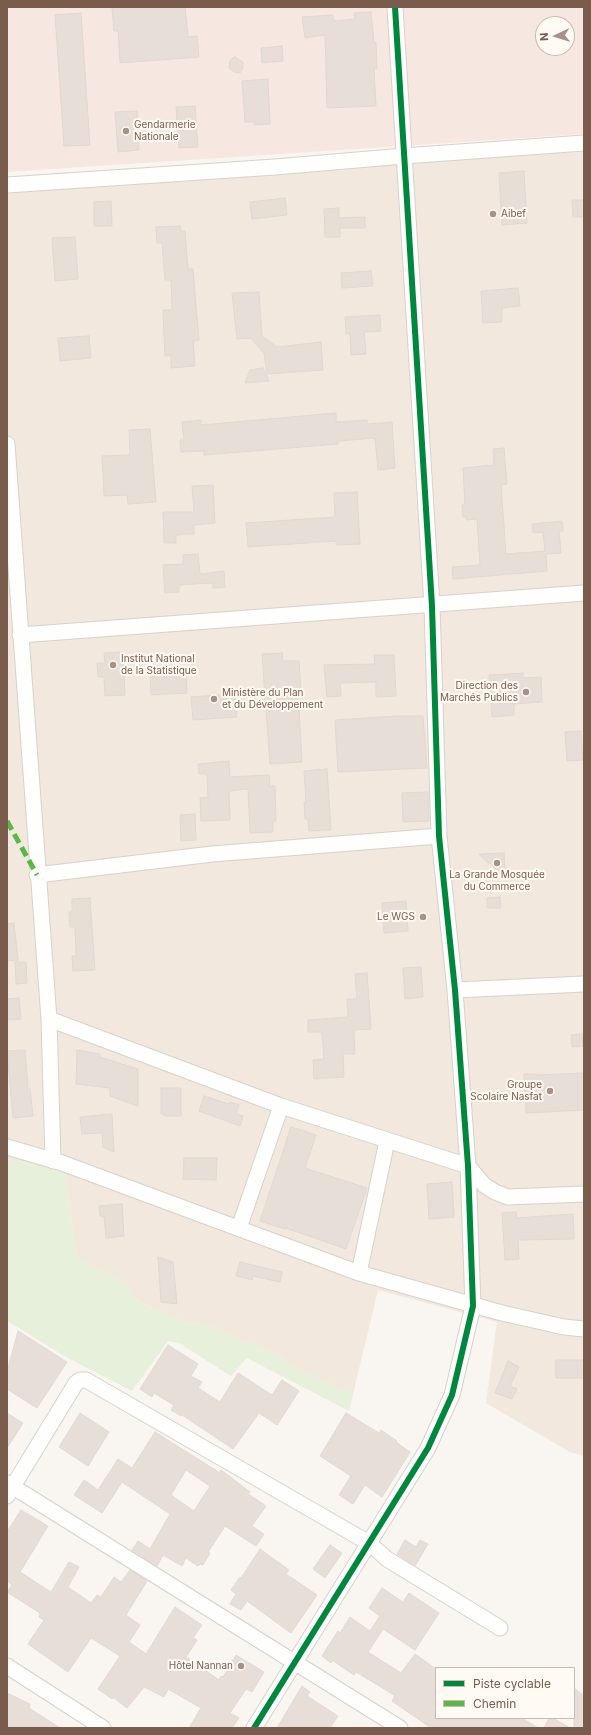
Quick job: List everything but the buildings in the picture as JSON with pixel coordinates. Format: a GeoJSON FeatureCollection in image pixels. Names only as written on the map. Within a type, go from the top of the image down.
{"type":"FeatureCollection","features":[{"type":"Feature","properties":{"kind":"street"},"geometry":{"type":"LineString","coordinates":[[254,1728],[428,1448],[452,1395],[473,1306],[468,1166],[455,990],[439,836],[432,606],[395,7]]}},
{"type":"Feature","properties":{"kind":"street"},"geometry":{"type":"LineString","coordinates":[[7,185],[584,144]]}},
{"type":"Feature","properties":{"kind":"street"},"geometry":{"type":"LineString","coordinates":[[7,444],[12,596],[20,635],[49,1019],[53,1161]]}},
{"type":"Feature","properties":{"kind":"street"},"geometry":{"type":"LineString","coordinates":[[20,635],[584,594]]}},
{"type":"Feature","properties":{"kind":"street"},"geometry":{"type":"LineString","coordinates":[[38,875],[212,854],[439,836]]}},
{"type":"Feature","properties":{"kind":"street"},"geometry":{"type":"LineString","coordinates":[[455,990],[584,984]]}},
{"type":"Feature","properties":{"kind":"street"},"geometry":{"type":"LineString","coordinates":[[49,1019],[281,1106],[468,1166],[484,1185],[495,1192],[508,1197],[584,1194]]}},
{"type":"Feature","properties":{"kind":"street"},"geometry":{"type":"LineString","coordinates":[[239,1228],[281,1106]]}},
{"type":"Feature","properties":{"kind":"street"},"geometry":{"type":"LineString","coordinates":[[359,1272],[387,1141]]}},
{"type":"Feature","properties":{"kind":"street"},"geometry":{"type":"LineString","coordinates":[[7,1147],[53,1161],[359,1272],[473,1306],[564,1327],[584,1328]]}},
{"type":"Feature","properties":{"kind":"street"},"geometry":{"type":"LineString","coordinates":[[400,1728],[295,1662],[9,1488],[76,1383],[80,1380],[86,1380],[369,1544],[387,1559],[500,1628]]}},
{"type":"Feature","properties":{"kind":"street"},"geometry":{"type":"LineString","coordinates":[[7,1666],[103,1728]]}},
{"type":"Feature","properties":{"kind":"shaded area"},"geometry":{"type":"Polygon","coordinates":[[[7,7],[584,7],[584,134],[7,172],[7,7]]]}},
{"type":"Feature","properties":{"kind":"shaded area"},"geometry":{"type":"Polygon","coordinates":[[[584,152],[584,1456],[570,1452],[486,1403],[497,1322],[378,1290],[353,1394],[307,1374],[273,1353],[203,1323],[184,1322],[139,1302],[125,1283],[77,1259],[65,1172],[7,1159],[7,190],[393,160],[584,152]]]}},
{"type":"Feature","properties":{"kind":"green space"},"geometry":{"type":"Polygon","coordinates":[[[7,1159],[65,1172],[77,1259],[125,1283],[139,1302],[184,1322],[203,1323],[273,1353],[307,1374],[353,1394],[349,1411],[247,1358],[231,1376],[179,1343],[168,1341],[132,1391],[68,1358],[7,1321],[7,1159]]]}},
{"type":"Feature","properties":{"kind":"marked path"},"geometry":{"type":"LineString","coordinates":[[7,821],[37,875]]}},
{"type":"Feature","properties":{"kind":"cycle path"},"geometry":{"type":"LineString","coordinates":[[254,1728],[428,1448],[452,1395],[473,1306],[468,1166],[455,990],[439,836],[432,606],[395,7]]}},
{"type":"Feature","properties":{"kind":"place","name":"Gendarmerie Nationale"},"geometry":{"type":"Point","coordinates":[126,131]}},
{"type":"Feature","properties":{"kind":"place","name":"Aibef"},"geometry":{"type":"Point","coordinates":[493,214]}},
{"type":"Feature","properties":{"kind":"place","name":"Institut National de la Statistique"},"geometry":{"type":"Point","coordinates":[113,665]}},
{"type":"Feature","properties":{"kind":"place","name":"Direction des Marchés Publics"},"geometry":{"type":"Point","coordinates":[526,692]}},
{"type":"Feature","properties":{"kind":"place","name":"Ministère du Plan et du Développement"},"geometry":{"type":"Point","coordinates":[214,699]}},
{"type":"Feature","properties":{"kind":"place","name":"La Grande Mosquée du Commerce"},"geometry":{"type":"Point","coordinates":[497,863]}},
{"type":"Feature","properties":{"kind":"place","name":"Le WGS"},"geometry":{"type":"Point","coordinates":[423,917]}},
{"type":"Feature","properties":{"kind":"place","name":"Groupe Scolaire Nasfat"},"geometry":{"type":"Point","coordinates":[550,1091]}},
{"type":"Feature","properties":{"kind":"place","name":"Hôtel Nannan"},"geometry":{"type":"Point","coordinates":[241,1666]}}]}
